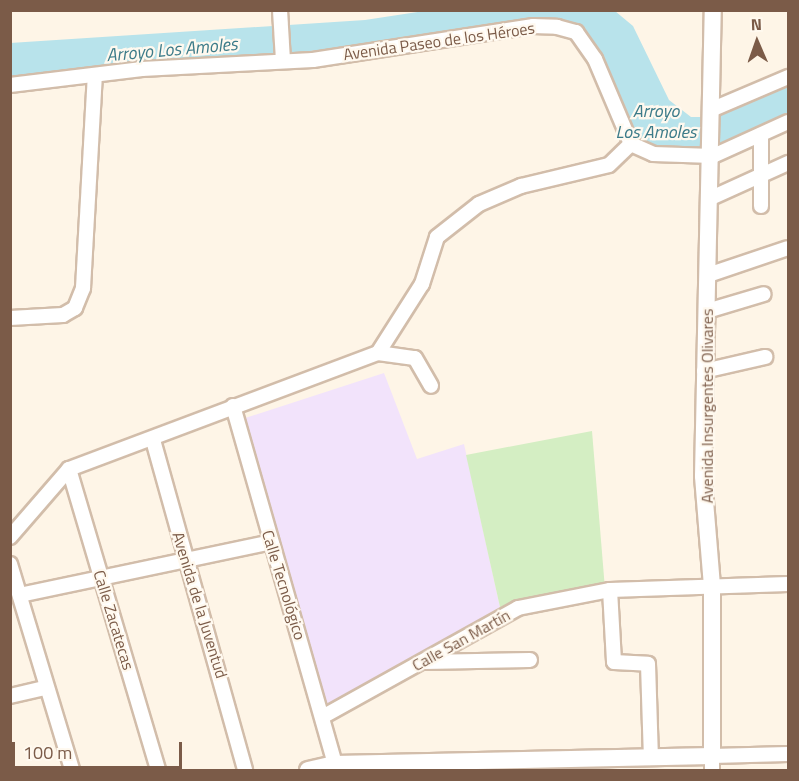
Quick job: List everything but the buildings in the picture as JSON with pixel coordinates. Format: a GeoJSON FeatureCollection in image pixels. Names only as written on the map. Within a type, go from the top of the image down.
{"type":"FeatureCollection","features":[{"type":"Feature","properties":{"kind":"street"},"geometry":{"type":"LineString","coordinates":[[712,10],[713,112],[789,77]]}},
{"type":"Feature","properties":{"kind":"street"},"geometry":{"type":"LineString","coordinates":[[280,16],[283,59]]}},
{"type":"Feature","properties":{"kind":"street","name":"Avenida Paseo de los Héroes"},"geometry":{"type":"LineString","coordinates":[[10,85],[283,59],[557,27],[576,32],[595,59],[631,144]]}},
{"type":"Feature","properties":{"kind":"street"},"geometry":{"type":"LineString","coordinates":[[10,318],[63,315],[75,308],[83,288],[96,76]]}},
{"type":"Feature","properties":{"kind":"street","name":"Avenida Insurgentes Olivares"},"geometry":{"type":"LineString","coordinates":[[712,763],[712,586],[703,476],[704,371],[713,112]]}},
{"type":"Feature","properties":{"kind":"street"},"geometry":{"type":"LineString","coordinates":[[378,354],[422,284],[437,237],[479,204],[521,186],[609,165],[631,144],[653,154],[713,153],[789,122]]}},
{"type":"Feature","properties":{"kind":"street"},"geometry":{"type":"LineString","coordinates":[[761,135],[761,206]]}},
{"type":"Feature","properties":{"kind":"street"},"geometry":{"type":"LineString","coordinates":[[711,198],[789,163]]}},
{"type":"Feature","properties":{"kind":"street"},"geometry":{"type":"LineString","coordinates":[[708,275],[789,248]]}},
{"type":"Feature","properties":{"kind":"street"},"geometry":{"type":"LineString","coordinates":[[707,311],[764,294]]}},
{"type":"Feature","properties":{"kind":"street"},"geometry":{"type":"LineString","coordinates":[[10,537],[69,469],[153,440],[233,406],[378,354],[415,358],[431,386]]}},
{"type":"Feature","properties":{"kind":"street"},"geometry":{"type":"LineString","coordinates":[[704,371],[765,357]]}},
{"type":"Feature","properties":{"kind":"street","name":"Calle Tecnológico"},"geometry":{"type":"LineString","coordinates":[[233,406],[271,542],[324,716],[335,764]]}},
{"type":"Feature","properties":{"kind":"street","name":"Avenida de la Juventud"},"geometry":{"type":"LineString","coordinates":[[153,440],[184,559],[245,771]]}},
{"type":"Feature","properties":{"kind":"street","name":"Calle Zacatecas"},"geometry":{"type":"LineString","coordinates":[[69,469],[158,771]]}},
{"type":"Feature","properties":{"kind":"street"},"geometry":{"type":"LineString","coordinates":[[20,595],[100,576],[271,542]]}},
{"type":"Feature","properties":{"kind":"street"},"geometry":{"type":"LineString","coordinates":[[10,564],[72,771]]}},
{"type":"Feature","properties":{"kind":"street","name":"Calle San Martín"},"geometry":{"type":"LineString","coordinates":[[324,716],[518,608],[610,590],[789,584]]}},
{"type":"Feature","properties":{"kind":"street"},"geometry":{"type":"LineString","coordinates":[[610,590],[614,662],[647,661],[651,757]]}},
{"type":"Feature","properties":{"kind":"street"},"geometry":{"type":"LineString","coordinates":[[422,662],[530,660]]}},
{"type":"Feature","properties":{"kind":"street"},"geometry":{"type":"LineString","coordinates":[[10,696],[46,688]]}},
{"type":"Feature","properties":{"kind":"street"},"geometry":{"type":"LineString","coordinates":[[308,771],[335,764],[651,757],[712,763],[789,754]]}},
{"type":"Feature","properties":{"kind":"shaded area"},"geometry":{"type":"Polygon","coordinates":[[[384,373],[417,459],[464,444],[500,607],[326,711],[239,420],[384,373]]]}},
{"type":"Feature","properties":{"kind":"green space"},"geometry":{"type":"Polygon","coordinates":[[[592,431],[605,589],[500,607],[466,455],[592,431]]]}},
{"type":"Feature","properties":{"kind":"water","name":"Arroyo Los Amoles"},"geometry":{"type":"Polygon","coordinates":[[[424,11],[615,11],[633,26],[669,100],[691,117],[714,117],[788,83],[788,118],[714,145],[655,151],[634,140],[580,27],[559,21],[382,44],[11,80],[10,43],[365,20],[424,11]]]}}]}
